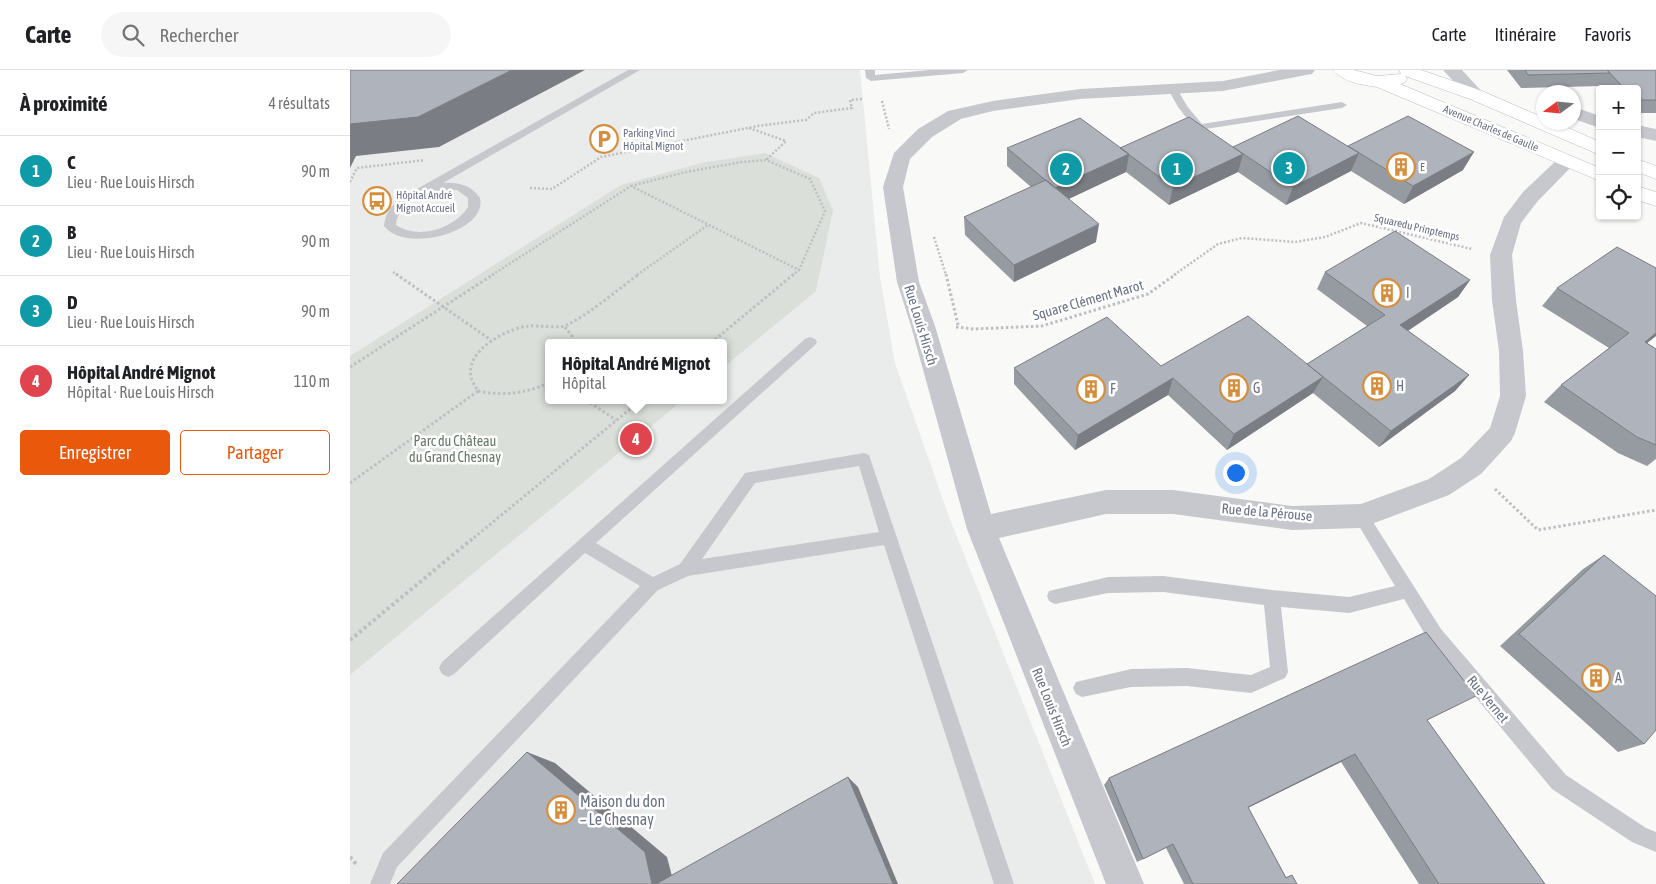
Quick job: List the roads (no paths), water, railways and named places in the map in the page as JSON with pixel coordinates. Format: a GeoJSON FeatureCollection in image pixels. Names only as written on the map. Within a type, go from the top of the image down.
{"type":"FeatureCollection","features":[{"type":"Feature","properties":{"kind":"main road","name":"Avenue Charles de Gaulle"},"geometry":{"type":"LineString","coordinates":[[1342,70],[1357,78],[1381,82],[1598,175]]}},
{"type":"Feature","properties":{"kind":"main road","name":"Avenue Charles de Gaulle"},"geometry":{"type":"LineString","coordinates":[[1381,82],[1399,79],[1408,70],[1476,95],[1596,147]]}},
{"type":"Feature","properties":{"kind":"main road"},"geometry":{"type":"LineString","coordinates":[[1641,167],[1656,173]]}},
{"type":"Feature","properties":{"kind":"main road"},"geometry":{"type":"LineString","coordinates":[[1641,194],[1656,200]]}},
{"type":"Feature","properties":{"kind":"street","name":"Rue Louis Hirsch"},"geometry":{"type":"LineString","coordinates":[[1125,884],[1072,758],[981,528],[923,326],[908,282],[893,187],[901,156],[926,133],[955,114],[993,106],[1080,94],[1223,86],[1306,70]]}},
{"type":"Feature","properties":{"kind":"street"},"geometry":{"type":"LineString","coordinates":[[1452,70],[1476,95]]}},
{"type":"Feature","properties":{"kind":"street"},"geometry":{"type":"LineString","coordinates":[[1581,115],[1596,121]]}},
{"type":"Feature","properties":{"kind":"street"},"geometry":{"type":"LineString","coordinates":[[1641,132],[1656,135]]}},
{"type":"Feature","properties":{"kind":"street","name":"Rue de la Pérouse"},"geometry":{"type":"LineString","coordinates":[[981,528],[1106,502],[1172,502],[1292,518],[1361,516],[1439,487],[1471,466],[1502,433],[1513,396],[1511,351],[1504,300],[1501,255],[1511,222],[1530,197],[1567,161]]}},
{"type":"Feature","properties":{"kind":"lane"},"geometry":{"type":"LineString","coordinates":[[415,195],[443,187],[456,187],[472,194],[475,200],[473,208],[458,224],[432,234],[406,236],[396,232],[390,226],[390,218],[394,210],[415,195],[635,70]]}},
{"type":"Feature","properties":{"kind":"lane"},"geometry":{"type":"LineString","coordinates":[[870,70],[871,78],[963,70]]}},
{"type":"Feature","properties":{"kind":"lane"},"geometry":{"type":"LineString","coordinates":[[1174,89],[1183,107],[1199,126],[1342,105]]}},
{"type":"Feature","properties":{"kind":"lane"},"geometry":{"type":"LineString","coordinates":[[456,187],[463,167]]}},
{"type":"Feature","properties":{"kind":"lane"},"geometry":{"type":"LineString","coordinates":[[448,668],[810,342]]}},
{"type":"Feature","properties":{"kind":"lane"},"geometry":{"type":"LineString","coordinates":[[686,569],[750,478],[864,458],[1004,884]]}},
{"type":"Feature","properties":{"kind":"lane","name":"Rue Vernet"},"geometry":{"type":"LineString","coordinates":[[1361,516],[1435,635],[1559,782],[1639,835],[1656,842]]}},
{"type":"Feature","properties":{"kind":"lane"},"geometry":{"type":"LineString","coordinates":[[380,884],[390,860],[652,586],[686,569],[889,537]]}},
{"type":"Feature","properties":{"kind":"lane"},"geometry":{"type":"LineString","coordinates":[[584,544],[652,586]]}},
{"type":"Feature","properties":{"kind":"lane"},"geometry":{"type":"LineString","coordinates":[[1055,596],[1108,585],[1163,584],[1272,598],[1349,605],[1407,591]]}},
{"type":"Feature","properties":{"kind":"lane"},"geometry":{"type":"LineString","coordinates":[[1082,688],[1132,678],[1178,677],[1251,684],[1279,672],[1272,598]]}},
{"type":"Feature","properties":{"kind":"place","name":"Parking Vinci Hôpital Mignot"},"geometry":{"type":"Point","coordinates":[604,139]}},
{"type":"Feature","properties":{"kind":"place","name":"E"},"geometry":{"type":"Point","coordinates":[1401,167]}},
{"type":"Feature","properties":{"kind":"place","name":"D"},"geometry":{"type":"Point","coordinates":[1289,168]}},
{"type":"Feature","properties":{"kind":"place","name":"B"},"geometry":{"type":"Point","coordinates":[1066,169]}},
{"type":"Feature","properties":{"kind":"place","name":"C"},"geometry":{"type":"Point","coordinates":[1177,169]}},
{"type":"Feature","properties":{"kind":"place","name":"Hôpital André Mignot Accueil"},"geometry":{"type":"Point","coordinates":[377,201]}},
{"type":"Feature","properties":{"kind":"place","name":"I"},"geometry":{"type":"Point","coordinates":[1387,293]}},
{"type":"Feature","properties":{"kind":"place","name":"H"},"geometry":{"type":"Point","coordinates":[1377,386]}},
{"type":"Feature","properties":{"kind":"place","name":"G"},"geometry":{"type":"Point","coordinates":[1234,388]}},
{"type":"Feature","properties":{"kind":"place","name":"F"},"geometry":{"type":"Point","coordinates":[1091,389]}},
{"type":"Feature","properties":{"kind":"place","name":"Hôpital André Mignot"},"geometry":{"type":"Point","coordinates":[636,439]}},
{"type":"Feature","properties":{"kind":"place","name":"A"},"geometry":{"type":"Point","coordinates":[1596,678]}},
{"type":"Feature","properties":{"kind":"place","name":"Maison du don – Le Chesnay"},"geometry":{"type":"Point","coordinates":[561,810]}},
{"type":"Feature","properties":{"kind":"park label","name":"Parc du Château du Grand Chesnay"},"geometry":{"type":"Point","coordinates":[455,450]}}]}
